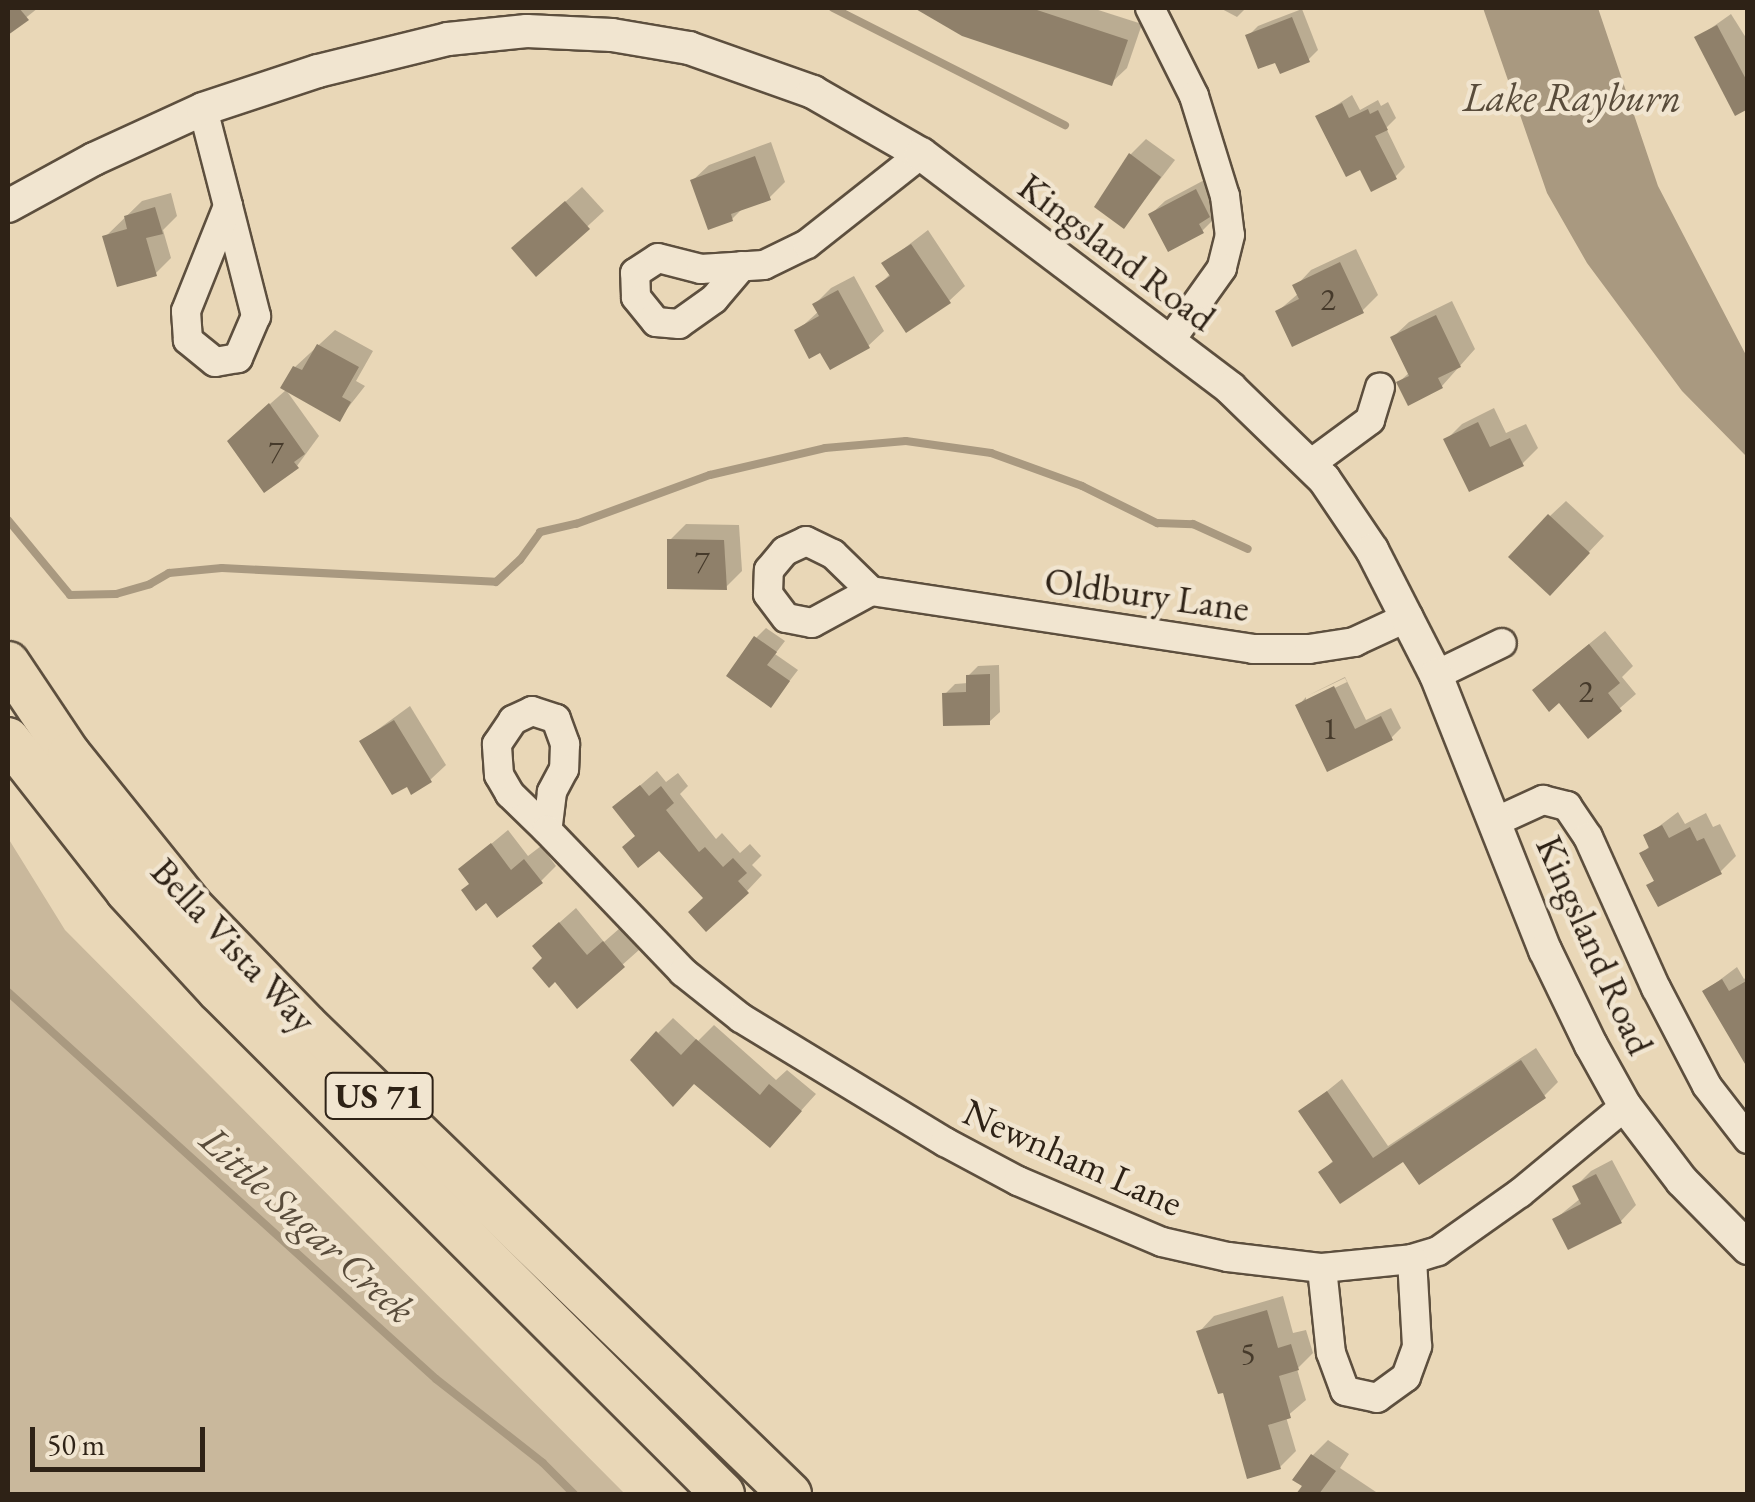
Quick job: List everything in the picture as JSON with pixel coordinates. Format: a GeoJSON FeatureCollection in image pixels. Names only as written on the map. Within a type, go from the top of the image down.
{"type":"FeatureCollection","features":[{"type":"Feature","properties":{"kind":"main road","name":"Bella Vista Way"},"geometry":{"type":"LineString","coordinates":[[8,663],[69,754],[191,906],[306,1025],[790,1494]]}},
{"type":"Feature","properties":{"kind":"main road","name":"Bella Vista Way"},"geometry":{"type":"LineString","coordinates":[[8,740],[127,891],[219,991],[722,1494]]}},
{"type":"Feature","properties":{"kind":"street"},"geometry":{"type":"LineString","coordinates":[[1150,8],[1194,96],[1225,196],[1230,235],[1222,268],[1170,341]]}},
{"type":"Feature","properties":{"kind":"street","name":"Kingsland Road"},"geometry":{"type":"LineString","coordinates":[[8,206],[94,158],[202,109],[318,72],[448,39],[527,31],[612,35],[689,48],[813,92],[921,154],[1230,388],[1310,465],[1372,550],[1436,675],[1497,820],[1545,950],[1624,1106],[1682,1180],[1748,1248]]}},
{"type":"Feature","properties":{"kind":"street"},"geometry":{"type":"LineString","coordinates":[[202,109],[228,206],[256,316],[238,358],[215,362],[188,340],[186,311],[228,206]]}},
{"type":"Feature","properties":{"kind":"street"},"geometry":{"type":"LineString","coordinates":[[742,266],[764,265],[807,244],[921,154]]}},
{"type":"Feature","properties":{"kind":"street"},"geometry":{"type":"LineString","coordinates":[[1310,465],[1370,420],[1380,388]]}},
{"type":"Feature","properties":{"kind":"street","name":"Oldbury Lane"},"geometry":{"type":"LineString","coordinates":[[872,591],[1253,649],[1309,649],[1354,642],[1408,618]]}},
{"type":"Feature","properties":{"kind":"street"},"geometry":{"type":"LineString","coordinates":[[1436,675],[1502,643]]}},
{"type":"Feature","properties":{"kind":"street"},"geometry":{"type":"LineString","coordinates":[[1497,820],[1543,800],[1568,806],[1588,837],[1656,988],[1707,1086],[1748,1138]]}},
{"type":"Feature","properties":{"kind":"street","name":"Newnham Lane"},"geometry":{"type":"LineString","coordinates":[[548,830],[682,972],[726,1007],[945,1142],[1018,1181],[1162,1242],[1228,1257],[1322,1268],[1412,1259],[1438,1250],[1520,1193],[1624,1106]]}},
{"type":"Feature","properties":{"kind":"street"},"geometry":{"type":"LineString","coordinates":[[1322,1268],[1331,1353],[1345,1390],[1377,1398],[1406,1377],[1417,1346],[1412,1259]]}},
{"type":"Feature","properties":{"kind":"shaded area"},"geometry":{"type":"Polygon","coordinates":[[[8,838],[65,930],[625,1494],[8,1494],[8,838]]]}},
{"type":"Feature","properties":{"kind":"water","name":"Lake Rayburn"},"geometry":{"type":"Polygon","coordinates":[[[1483,8],[1598,8],[1658,186],[1747,357],[1747,457],[1682,391],[1587,263],[1547,193],[1483,8]]]}},
{"type":"Feature","properties":{"kind":"building"},"geometry":{"type":"Polygon","coordinates":[[[8,8],[19,8],[29,20],[8,35],[8,8]]]}},
{"type":"Feature","properties":{"kind":"building"},"geometry":{"type":"Polygon","coordinates":[[[914,8],[1031,8],[1128,40],[1112,86],[962,36],[914,8]]]}},
{"type":"Feature","properties":{"kind":"building"},"geometry":{"type":"Polygon","coordinates":[[[1292,17],[1310,62],[1280,74],[1275,63],[1258,69],[1245,35],[1292,17]]]}},
{"type":"Feature","properties":{"kind":"building"},"geometry":{"type":"Polygon","coordinates":[[[1717,25],[1748,83],[1748,109],[1735,116],[1694,37],[1717,25]]]}},
{"type":"Feature","properties":{"kind":"building"},"geometry":{"type":"Polygon","coordinates":[[[1342,103],[1349,118],[1368,109],[1370,114],[1378,110],[1388,130],[1375,136],[1397,179],[1371,192],[1360,170],[1346,177],[1315,116],[1342,103]]]}},
{"type":"Feature","properties":{"kind":"building"},"geometry":{"type":"Polygon","coordinates":[[[1129,153],[1161,177],[1124,229],[1094,207],[1129,153]]]}},
{"type":"Feature","properties":{"kind":"building"},"geometry":{"type":"Polygon","coordinates":[[[755,156],[771,200],[731,214],[733,221],[708,230],[690,180],[755,156]]]}},
{"type":"Feature","properties":{"kind":"building"},"geometry":{"type":"Polygon","coordinates":[[[1196,189],[1210,217],[1199,224],[1204,233],[1168,252],[1148,214],[1196,189]]]}},
{"type":"Feature","properties":{"kind":"building"},"geometry":{"type":"Polygon","coordinates":[[[565,201],[590,229],[536,277],[511,248],[565,201]]]}},
{"type":"Feature","properties":{"kind":"building"},"geometry":{"type":"Polygon","coordinates":[[[155,207],[163,234],[146,238],[157,276],[117,287],[102,236],[127,229],[124,216],[155,207]]]}},
{"type":"Feature","properties":{"kind":"building"},"geometry":{"type":"Polygon","coordinates":[[[911,244],[951,303],[906,333],[875,286],[890,276],[881,263],[911,244]]]}},
{"type":"Feature","properties":{"kind":"building"},"geometry":{"type":"Polygon","coordinates":[[[1340,262],[1364,313],[1292,347],[1275,311],[1299,299],[1292,285],[1340,262]]]}},
{"type":"Feature","properties":{"kind":"building"},"geometry":{"type":"Polygon","coordinates":[[[838,290],[870,348],[830,370],[820,353],[809,359],[794,330],[819,316],[812,304],[838,290]]]}},
{"type":"Feature","properties":{"kind":"building"},"geometry":{"type":"Polygon","coordinates":[[[1436,315],[1461,367],[1438,378],[1443,388],[1408,406],[1396,382],[1409,376],[1390,337],[1436,315]]]}},
{"type":"Feature","properties":{"kind":"building"},"geometry":{"type":"Polygon","coordinates":[[[317,344],[359,367],[342,397],[351,402],[340,422],[280,388],[293,366],[302,370],[317,344]]]}},
{"type":"Feature","properties":{"kind":"building"},"geometry":{"type":"Polygon","coordinates":[[[269,403],[305,454],[294,462],[299,468],[264,493],[227,441],[269,403]]]}},
{"type":"Feature","properties":{"kind":"building"},"geometry":{"type":"Polygon","coordinates":[[[1478,422],[1490,447],[1510,438],[1524,466],[1469,492],[1443,439],[1478,422]]]}},
{"type":"Feature","properties":{"kind":"building"},"geometry":{"type":"Polygon","coordinates":[[[1548,514],[1590,553],[1550,596],[1508,557],[1548,514]]]}},
{"type":"Feature","properties":{"kind":"building"},"geometry":{"type":"Polygon","coordinates":[[[667,539],[724,540],[727,590],[667,589],[667,539]]]}},
{"type":"Feature","properties":{"kind":"building"},"geometry":{"type":"Polygon","coordinates":[[[754,636],[777,652],[767,665],[790,681],[771,708],[726,676],[754,636]]]}},
{"type":"Feature","properties":{"kind":"building"},"geometry":{"type":"Polygon","coordinates":[[[1589,644],[1620,683],[1608,693],[1622,711],[1588,739],[1559,703],[1549,712],[1532,690],[1589,644]]]}},
{"type":"Feature","properties":{"kind":"building"},"geometry":{"type":"Polygon","coordinates":[[[990,674],[990,725],[943,726],[942,693],[966,692],[966,675],[990,674]]]}},
{"type":"Feature","properties":{"kind":"building"},"geometry":{"type":"Polygon","coordinates":[[[1334,686],[1355,729],[1381,716],[1393,740],[1327,772],[1295,705],[1334,686]]]}},
{"type":"Feature","properties":{"kind":"building"},"geometry":{"type":"Polygon","coordinates":[[[394,720],[432,782],[411,795],[407,787],[392,795],[359,741],[394,720]]]}},
{"type":"Feature","properties":{"kind":"building"},"geometry":{"type":"Polygon","coordinates":[[[640,785],[649,796],[661,786],[674,803],[666,810],[699,852],[705,847],[723,867],[733,858],[747,873],[738,881],[749,893],[706,932],[688,912],[703,898],[659,851],[638,868],[622,847],[635,836],[612,807],[640,785]]]}},
{"type":"Feature","properties":{"kind":"building"},"geometry":{"type":"Polygon","coordinates":[[[1662,825],[1669,838],[1690,827],[1697,841],[1704,838],[1722,874],[1658,907],[1646,885],[1654,881],[1639,853],[1649,848],[1643,835],[1662,825]]]}},
{"type":"Feature","properties":{"kind":"building"},"geometry":{"type":"Polygon","coordinates":[[[491,843],[511,870],[524,859],[543,883],[497,918],[486,903],[476,911],[461,890],[469,884],[458,869],[491,843]]]}},
{"type":"Feature","properties":{"kind":"building"},"geometry":{"type":"Polygon","coordinates":[[[559,922],[587,955],[603,941],[625,967],[577,1009],[555,982],[549,988],[532,968],[542,958],[532,946],[559,922]]]}},
{"type":"Feature","properties":{"kind":"building"},"geometry":{"type":"Polygon","coordinates":[[[1722,979],[1729,991],[1748,980],[1748,1069],[1702,991],[1722,979]]]}},
{"type":"Feature","properties":{"kind":"building"},"geometry":{"type":"Polygon","coordinates":[[[656,1031],[681,1055],[696,1039],[760,1095],[769,1084],[802,1111],[770,1148],[694,1084],[673,1107],[630,1060],[656,1031]]]}},
{"type":"Feature","properties":{"kind":"building"},"geometry":{"type":"Polygon","coordinates":[[[1521,1060],[1546,1098],[1419,1185],[1403,1162],[1340,1204],[1318,1172],[1333,1162],[1298,1111],[1327,1091],[1373,1158],[1521,1060]]]}},
{"type":"Feature","properties":{"kind":"building"},"geometry":{"type":"Polygon","coordinates":[[[1596,1174],[1622,1223],[1568,1250],[1552,1219],[1581,1204],[1572,1186],[1596,1174]]]}},
{"type":"Feature","properties":{"kind":"building"},"geometry":{"type":"Polygon","coordinates":[[[1267,1310],[1278,1348],[1291,1344],[1299,1370],[1279,1376],[1291,1418],[1268,1425],[1281,1469],[1247,1479],[1223,1393],[1218,1394],[1196,1331],[1267,1310]]]}},
{"type":"Feature","properties":{"kind":"building"},"geometry":{"type":"Polygon","coordinates":[[[1311,1454],[1336,1471],[1319,1494],[1296,1494],[1302,1486],[1292,1480],[1311,1454]]]}},
{"type":"Feature","properties":{"kind":"waterway"},"geometry":{"type":"LineString","coordinates":[[833,8],[1065,125]]}},
{"type":"Feature","properties":{"kind":"waterway"},"geometry":{"type":"LineString","coordinates":[[8,520],[70,595],[116,594],[150,584],[169,573],[222,568],[496,582],[520,560],[540,532],[576,524],[710,475],[825,448],[906,441],[991,453],[1082,486],[1157,523],[1193,524],[1248,549]]}},
{"type":"Feature","properties":{"kind":"waterway","name":"Little Sugar Creek"},"geometry":{"type":"LineString","coordinates":[[8,992],[436,1379],[543,1463],[574,1494]]}}]}
